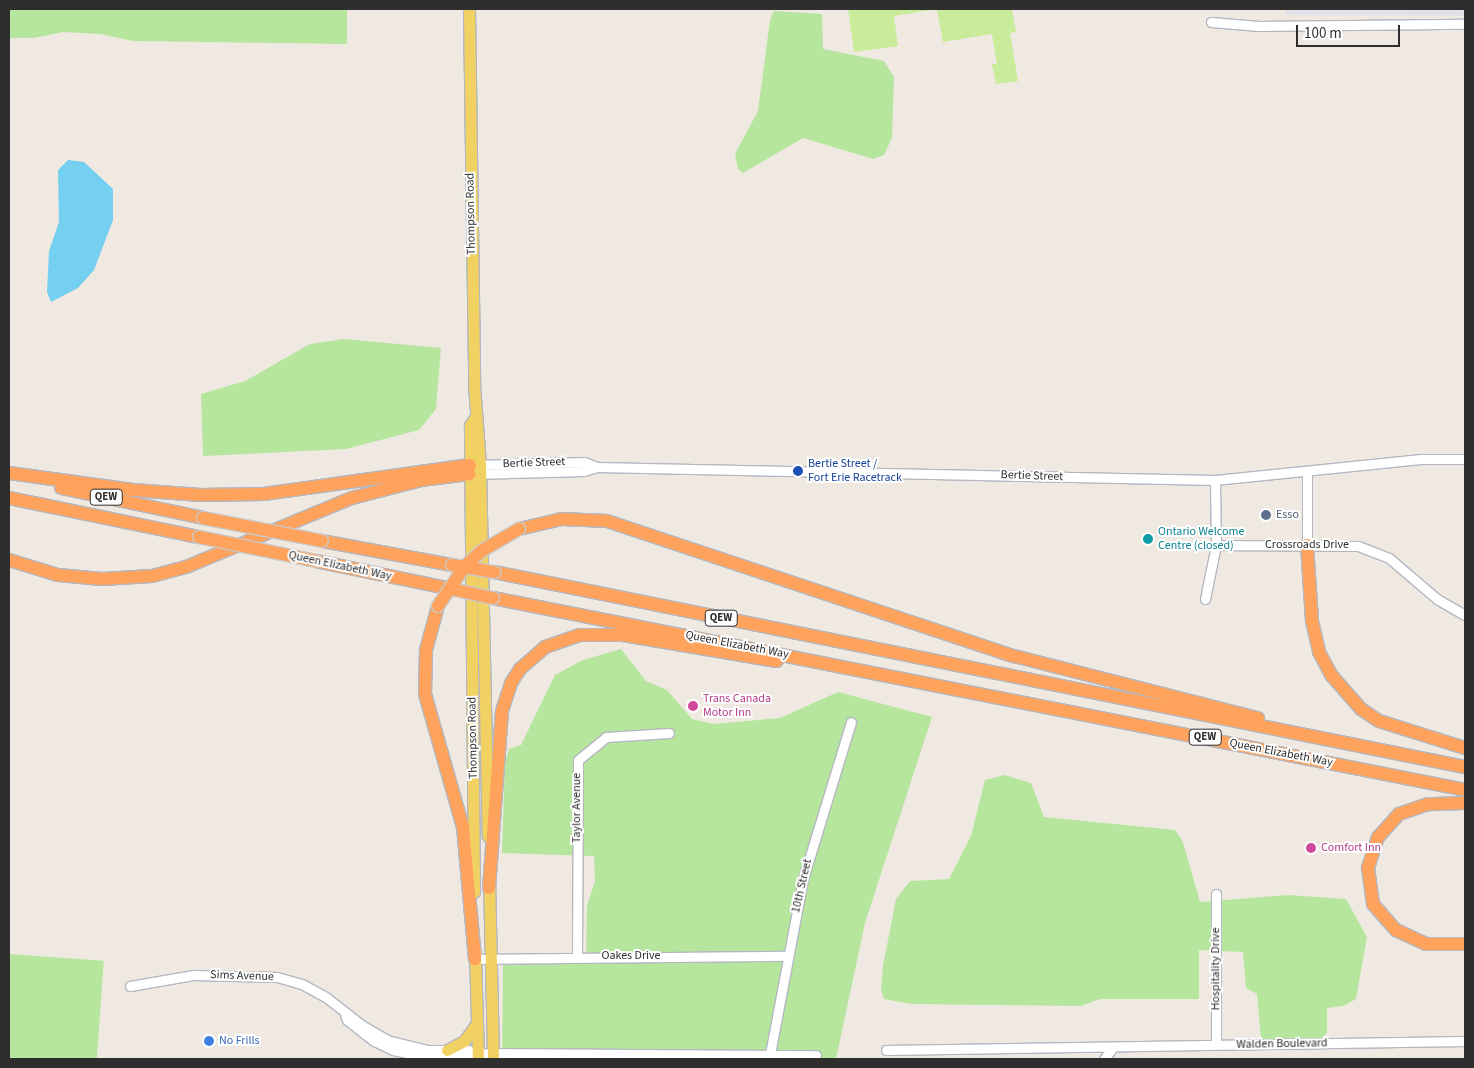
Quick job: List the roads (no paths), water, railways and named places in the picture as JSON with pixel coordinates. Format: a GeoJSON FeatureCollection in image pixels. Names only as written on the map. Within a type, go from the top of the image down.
{"type":"FeatureCollection","features":[{"type":"Feature","properties":{"kind":"highway"},"geometry":{"type":"LineString","coordinates":[[9,475],[133,490],[210,495],[264,494],[475,470]]}},
{"type":"Feature","properties":{"kind":"highway"},"geometry":{"type":"LineString","coordinates":[[9,560],[58,575],[102,579],[152,576],[186,567],[352,498],[421,480],[475,470]]}},
{"type":"Feature","properties":{"kind":"highway","name":"Queen Elizabeth Way"},"geometry":{"type":"LineString","coordinates":[[9,475],[203,518],[494,572],[1465,767]]}},
{"type":"Feature","properties":{"kind":"highway","name":"Queen Elizabeth Way"},"geometry":{"type":"LineString","coordinates":[[9,498],[493,598],[899,676],[1465,790]]}},
{"type":"Feature","properties":{"kind":"highway"},"geometry":{"type":"LineString","coordinates":[[475,959],[463,827],[425,694],[426,650],[438,606],[469,562],[494,543],[519,529],[562,519],[606,521],[1014,656],[1344,743]]}},
{"type":"Feature","properties":{"kind":"highway"},"geometry":{"type":"LineString","coordinates":[[1307,545],[1312,621],[1319,652],[1332,676],[1361,709],[1379,720],[1465,748]]}},
{"type":"Feature","properties":{"kind":"highway"},"geometry":{"type":"LineString","coordinates":[[489,888],[502,711],[516,676],[545,647],[579,635],[623,635],[831,670],[899,676]]}},
{"type":"Feature","properties":{"kind":"highway"},"geometry":{"type":"LineString","coordinates":[[1465,803],[1428,804],[1399,814],[1378,838],[1368,868],[1374,904],[1385,919],[1410,939],[1444,944],[1465,944]]}},
{"type":"Feature","properties":{"kind":"highway"},"geometry":{"type":"LineString","coordinates":[[1444,944],[1465,938]]}},
{"type":"Feature","properties":{"kind":"main road","name":"Thompson Road"},"geometry":{"type":"LineString","coordinates":[[469,9],[475,418],[470,425],[475,470],[492,959],[493,1056]]}},
{"type":"Feature","properties":{"kind":"main road","name":"Thompson Road"},"geometry":{"type":"LineString","coordinates":[[475,470],[475,959],[478,1056]]}},
{"type":"Feature","properties":{"kind":"main road"},"geometry":{"type":"LineString","coordinates":[[447,1050],[464,1041],[477,1023]]}},
{"type":"Feature","properties":{"kind":"street"},"geometry":{"type":"LineString","coordinates":[[1211,22],[1259,26],[1465,24]]}},
{"type":"Feature","properties":{"kind":"street","name":"Bertie Street"},"geometry":{"type":"LineString","coordinates":[[475,470],[584,471],[597,467],[1215,480],[1421,459],[1465,459]]}},
{"type":"Feature","properties":{"kind":"street"},"geometry":{"type":"LineString","coordinates":[[1307,471],[1307,545]]}},
{"type":"Feature","properties":{"kind":"street"},"geometry":{"type":"LineString","coordinates":[[1205,599],[1216,545],[1215,480]]}},
{"type":"Feature","properties":{"kind":"street","name":"Crossroads Drive"},"geometry":{"type":"LineString","coordinates":[[1216,545],[1340,544],[1371,549],[1389,558],[1437,599],[1465,615]]}},
{"type":"Feature","properties":{"kind":"street","name":"10th Street"},"geometry":{"type":"LineString","coordinates":[[770,1054],[803,879],[851,722]]}},
{"type":"Feature","properties":{"kind":"street","name":"Taylor Avenue"},"geometry":{"type":"LineString","coordinates":[[577,956],[578,760],[606,738],[669,733]]}},
{"type":"Feature","properties":{"kind":"street","name":"Hospitality Drive"},"geometry":{"type":"LineString","coordinates":[[1216,894],[1216,1044]]}},
{"type":"Feature","properties":{"kind":"street","name":"Oakes Drive"},"geometry":{"type":"LineString","coordinates":[[475,959],[577,956],[787,956]]}},
{"type":"Feature","properties":{"kind":"street","name":"Sims Avenue"},"geometry":{"type":"LineString","coordinates":[[130,986],[193,975],[277,977],[302,984],[327,998],[345,1014],[387,1040],[427,1050],[447,1050],[478,1056]]}},
{"type":"Feature","properties":{"kind":"street","name":"Sims Avenue"},"geometry":{"type":"LineString","coordinates":[[345,1014],[347,1020],[359,1031],[393,1050],[426,1057],[816,1054]]}},
{"type":"Feature","properties":{"kind":"street","name":"Walden Boulevard"},"geometry":{"type":"LineString","coordinates":[[886,1050],[916,1054],[1216,1044],[1465,1041]]}},
{"type":"Feature","properties":{"kind":"street"},"geometry":{"type":"LineString","coordinates":[[1104,1059],[1113,1048]]}},
{"type":"Feature","properties":{"kind":"water"},"geometry":{"type":"Polygon","coordinates":[[[68,160],[84,162],[113,189],[113,220],[94,270],[78,288],[51,302],[47,292],[49,251],[59,222],[58,170],[68,160]]]}},
{"type":"Feature","properties":{"kind":"place","name":"Bertie Street / Fort Erie Racetrack"},"geometry":{"type":"Point","coordinates":[798,471]}},
{"type":"Feature","properties":{"kind":"place","name":"Esso"},"geometry":{"type":"Point","coordinates":[1266,515]}},
{"type":"Feature","properties":{"kind":"place","name":"Ontario Welcome Centre (closed)"},"geometry":{"type":"Point","coordinates":[1148,539]}},
{"type":"Feature","properties":{"kind":"place","name":"Trans Canada Motor Inn"},"geometry":{"type":"Point","coordinates":[693,706]}},
{"type":"Feature","properties":{"kind":"place","name":"Comfort Inn"},"geometry":{"type":"Point","coordinates":[1311,848]}},
{"type":"Feature","properties":{"kind":"place","name":"No Frills"},"geometry":{"type":"Point","coordinates":[209,1041]}}]}
